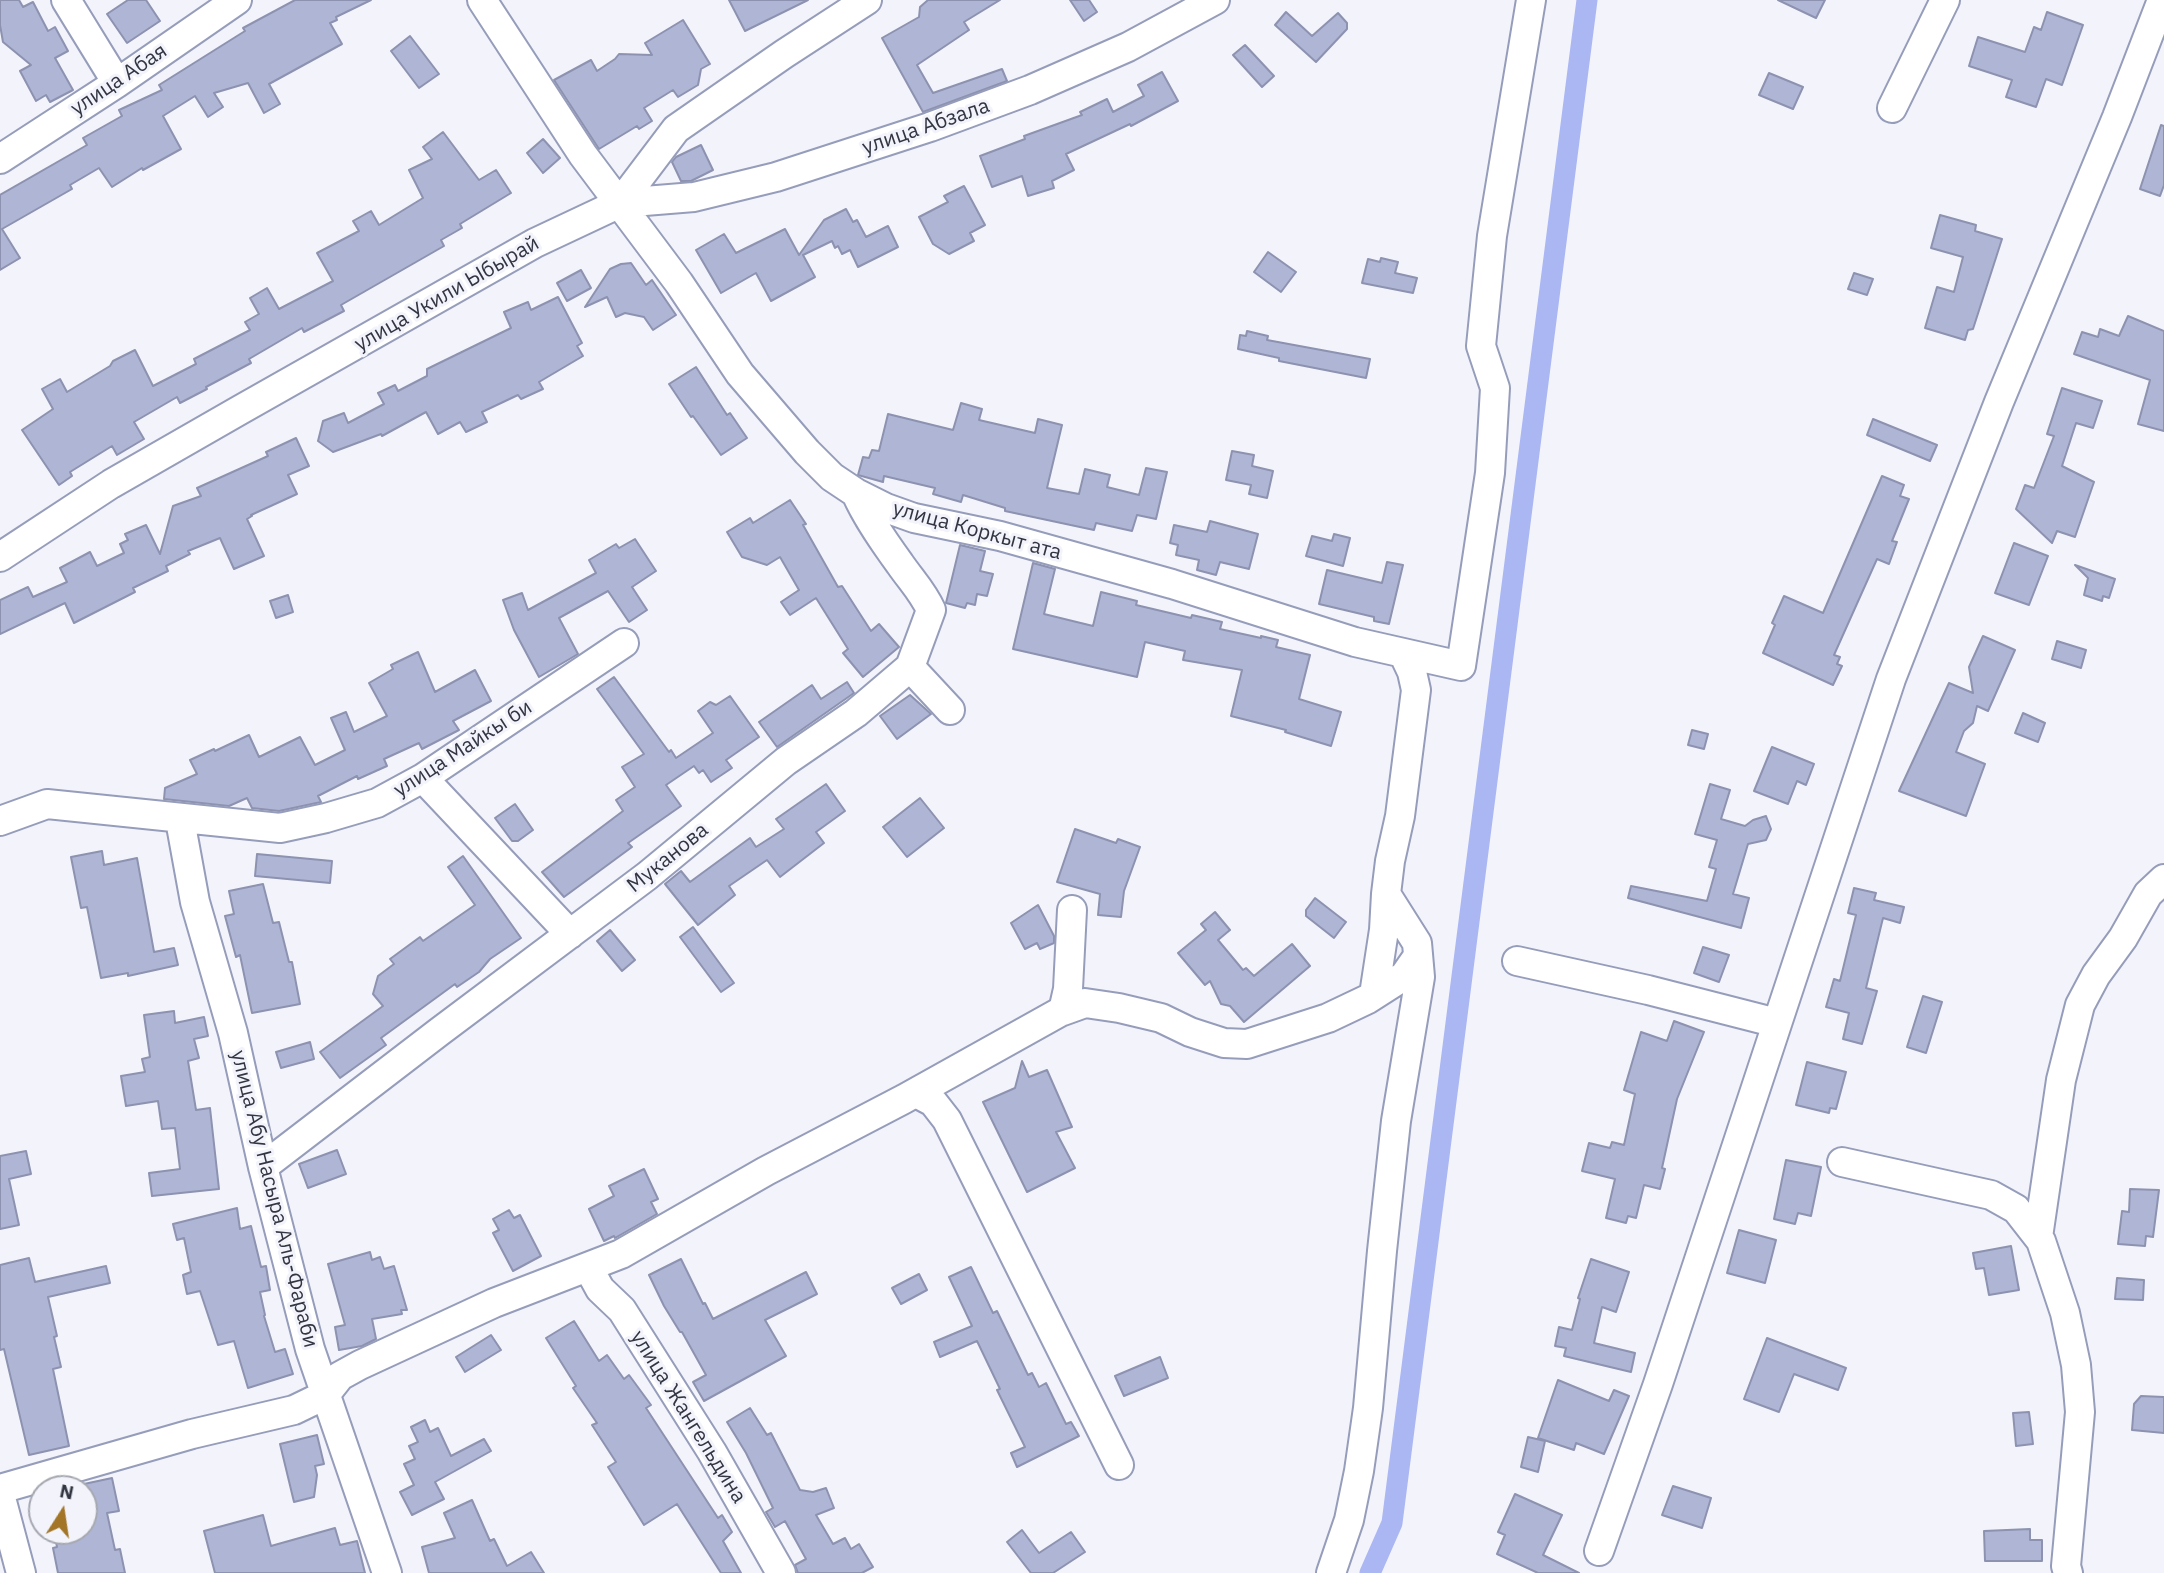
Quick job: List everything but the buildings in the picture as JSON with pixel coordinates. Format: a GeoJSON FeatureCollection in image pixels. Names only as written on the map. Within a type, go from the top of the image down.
{"type":"FeatureCollection","features":[{"type":"Feature","properties":{"kind":"street"},"geometry":{"type":"LineString","coordinates":[[66,0],[117,83]]}},
{"type":"Feature","properties":{"kind":"street","name":"улица Абая"},"geometry":{"type":"LineString","coordinates":[[0,159],[237,0]]}},
{"type":"Feature","properties":{"kind":"street","name":"улица Коркыт ата"},"geometry":{"type":"LineString","coordinates":[[482,0],[583,155],[679,283],[740,374],[832,477],[856,493],[914,518],[1000,536],[1172,584],[1355,642],[1461,666],[1489,473],[1495,388],[1480,346],[1492,236],[1531,0]]}},
{"type":"Feature","properties":{"kind":"street","name":"улица Укили Ыбырай"},"geometry":{"type":"LineString","coordinates":[[0,557],[111,484],[240,410],[535,243],[620,203],[676,128],[867,0]]}},
{"type":"Feature","properties":{"kind":"street","name":"улица Абзала"},"geometry":{"type":"LineString","coordinates":[[620,203],[694,197],[753,183],[930,127],[1030,90],[1128,47],[1215,0]]}},
{"type":"Feature","properties":{"kind":"street"},"geometry":{"type":"LineString","coordinates":[[1892,108],[1945,0]]}},
{"type":"Feature","properties":{"kind":"street"},"geometry":{"type":"LineString","coordinates":[[1599,1551],[1891,679],[1999,402],[2117,117],[2162,0]]}},
{"type":"Feature","properties":{"kind":"street","name":"Муканова"},"geometry":{"type":"LineString","coordinates":[[263,1167],[647,876],[786,761],[856,713],[910,667],[931,610],[923,593],[863,510],[856,493]]}},
{"type":"Feature","properties":{"kind":"street","name":"улица Майкы би"},"geometry":{"type":"LineString","coordinates":[[0,821],[47,804],[180,820],[280,828],[326,818],[377,803],[423,778],[624,643]]}},
{"type":"Feature","properties":{"kind":"street"},"geometry":{"type":"LineString","coordinates":[[1374,995],[1384,930],[1390,861],[1400,816],[1416,690],[1404,653]]}},
{"type":"Feature","properties":{"kind":"street"},"geometry":{"type":"LineString","coordinates":[[910,667],[950,710]]}},
{"type":"Feature","properties":{"kind":"street"},"geometry":{"type":"LineString","coordinates":[[423,778],[570,934]]}},
{"type":"Feature","properties":{"kind":"street","name":"улица Абу Насыра Аль-Фараби"},"geometry":{"type":"LineString","coordinates":[[180,820],[195,902],[233,1033],[263,1167],[310,1349],[387,1573]]}},
{"type":"Feature","properties":{"kind":"street"},"geometry":{"type":"LineString","coordinates":[[2038,1237],[2061,1080],[2080,1005],[2148,894],[2164,880]]}},
{"type":"Feature","properties":{"kind":"street"},"geometry":{"type":"LineString","coordinates":[[1331,1573],[1349,1520],[1366,1421],[1396,1121],[1420,977],[1417,943],[1386,894]]}},
{"type":"Feature","properties":{"kind":"street"},"geometry":{"type":"LineString","coordinates":[[1063,1011],[1068,989],[1072,910]]}},
{"type":"Feature","properties":{"kind":"street"},"geometry":{"type":"LineString","coordinates":[[21,1573],[0,1491],[192,1434],[294,1410],[325,1395],[340,1376],[360,1365],[494,1303],[621,1254],[778,1164],[916,1093],[1063,1011],[1085,1003],[1119,1007],[1161,1018],[1190,1032],[1224,1043],[1247,1044],[1328,1018],[1374,995],[1404,976],[1418,956]]}},
{"type":"Feature","properties":{"kind":"street"},"geometry":{"type":"LineString","coordinates":[[1517,961],[1648,990],[1777,1023]]}},
{"type":"Feature","properties":{"kind":"street"},"geometry":{"type":"LineString","coordinates":[[916,1093],[933,1102],[947,1119],[1119,1465]]}},
{"type":"Feature","properties":{"kind":"street"},"geometry":{"type":"LineString","coordinates":[[1842,1162],[1991,1195],[2016,1209],[2038,1237],[2065,1313],[2076,1365],[2080,1412],[2067,1563],[2046,1573]]}},
{"type":"Feature","properties":{"kind":"street","name":"улица Жангельдина"},"geometry":{"type":"LineString","coordinates":[[588,1266],[600,1289],[622,1310],[705,1441],[781,1573]]}},
{"type":"Feature","properties":{"kind":"waterway"},"geometry":{"type":"LineString","coordinates":[[1370,1573],[1392,1523],[1587,0]]}}]}
